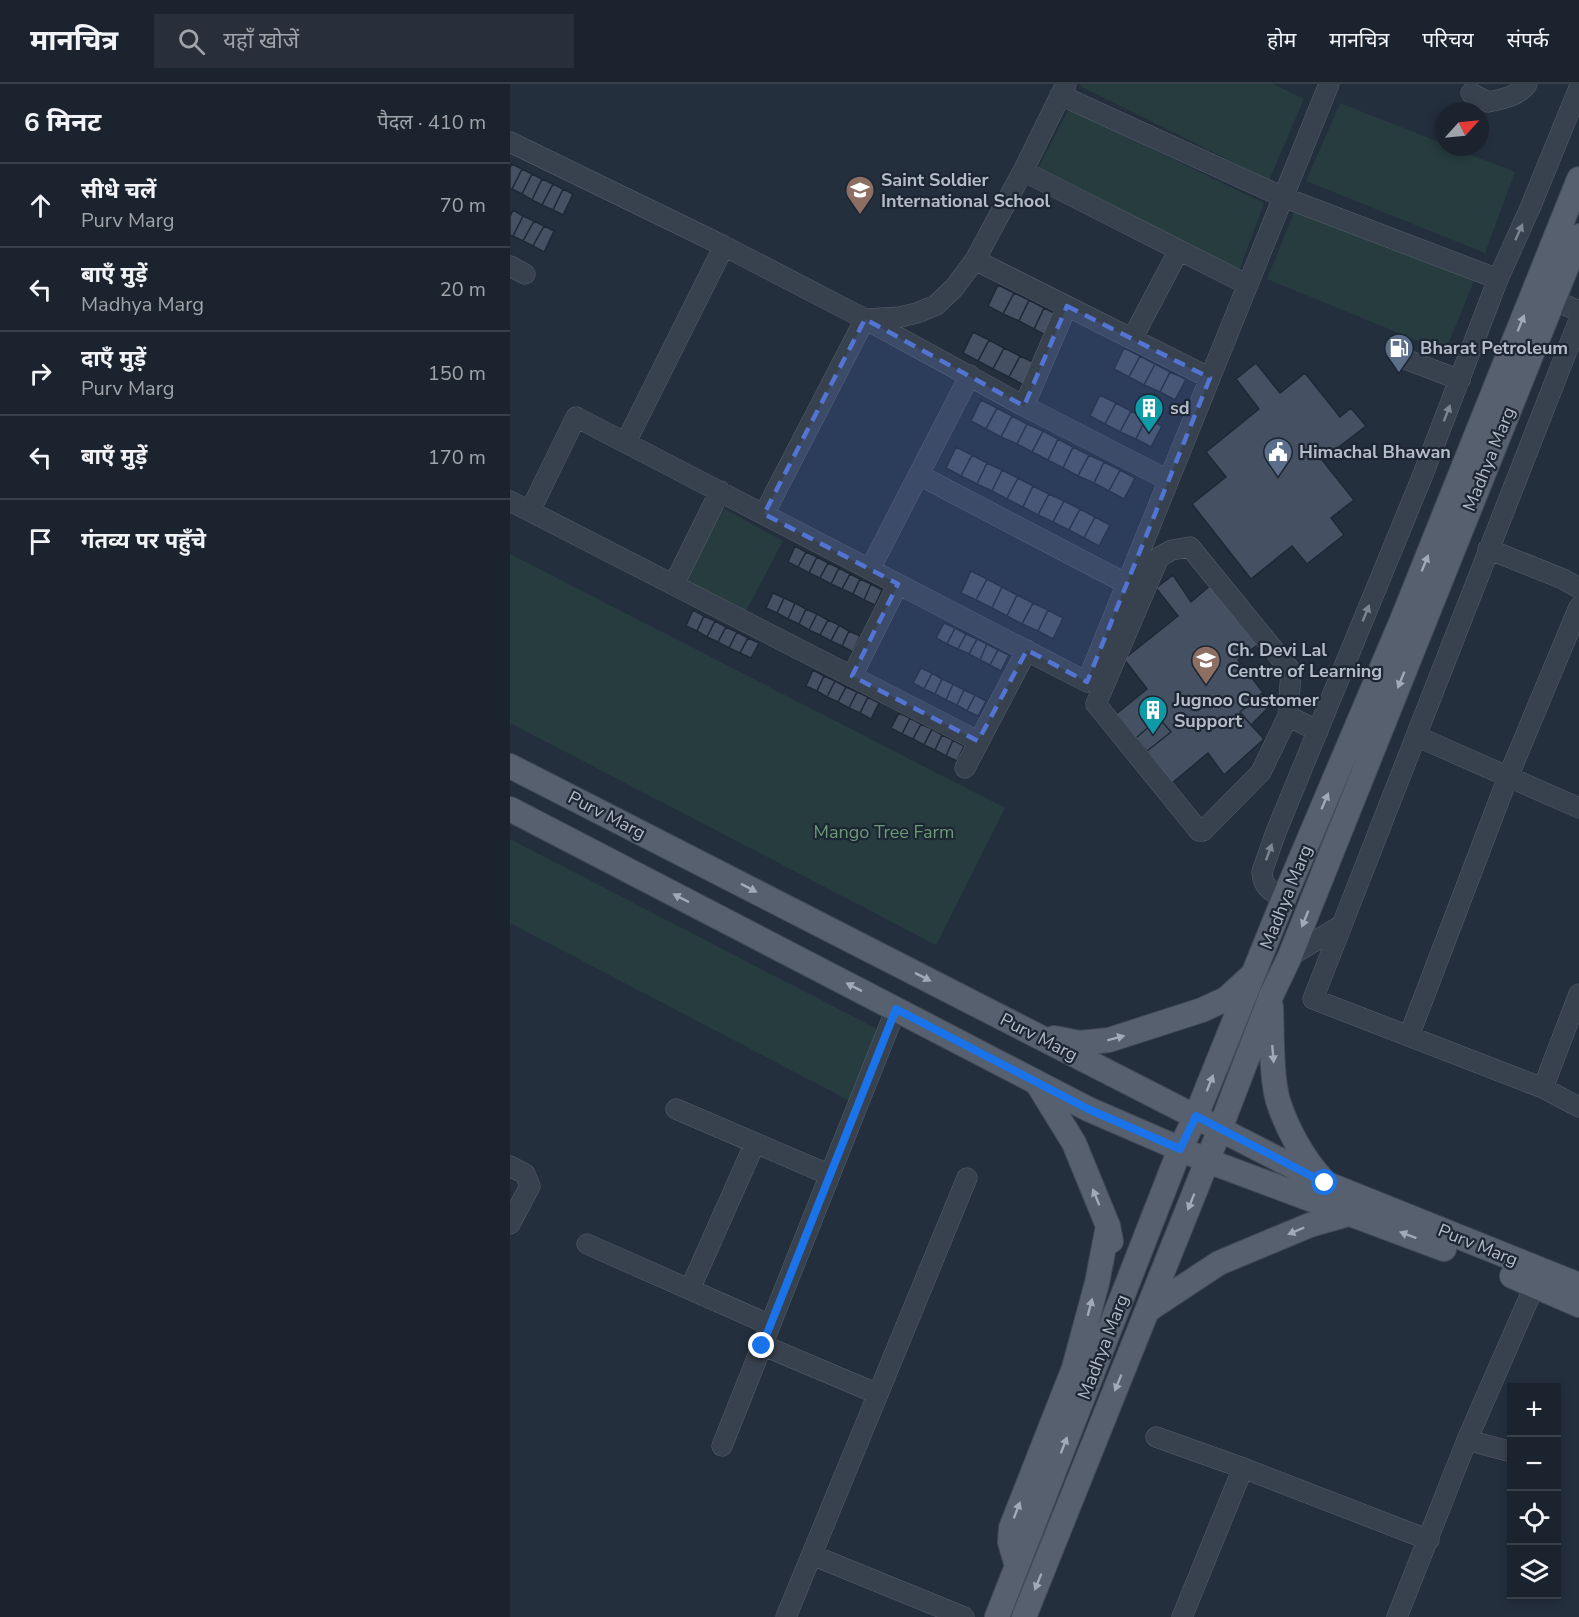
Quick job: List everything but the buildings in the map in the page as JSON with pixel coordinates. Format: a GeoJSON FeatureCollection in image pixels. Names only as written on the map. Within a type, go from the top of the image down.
{"type":"FeatureCollection","features":[{"type":"Feature","properties":{"kind":"main road","name":"Madhya Marg"},"geometry":{"type":"LineString","coordinates":[[997,1617],[1180,1149],[1196,1116],[1284,898],[1402,620],[1579,179]]}},
{"type":"Feature","properties":{"kind":"main road","name":"Madhya Marg"},"geometry":{"type":"LineString","coordinates":[[1024,1617],[1208,1161],[1271,996],[1290,956],[1579,236]]}},
{"type":"Feature","properties":{"kind":"main road","name":"Purv Marg"},"geometry":{"type":"LineString","coordinates":[[510,766],[1325,1183],[1538,1278],[1579,1305]]}},
{"type":"Feature","properties":{"kind":"main road","name":"Purv Marg"},"geometry":{"type":"LineString","coordinates":[[510,809],[1088,1109],[1208,1161],[1292,1194],[1352,1213],[1484,1264],[1579,1286]]}},
{"type":"Feature","properties":{"kind":"main road"},"geometry":{"type":"LineString","coordinates":[[1037,1035],[1080,1043],[1109,1040],[1226,999],[1256,972]]}},
{"type":"Feature","properties":{"kind":"main road"},"geometry":{"type":"LineString","coordinates":[[1271,996],[1272,1050],[1278,1100],[1292,1134],[1314,1170],[1325,1183]]}},
{"type":"Feature","properties":{"kind":"main road"},"geometry":{"type":"LineString","coordinates":[[1036,1082],[1074,1143],[1108,1226],[1124,1293]]}},
{"type":"Feature","properties":{"kind":"main road"},"geometry":{"type":"LineString","coordinates":[[1148,1310],[1219,1263],[1310,1225],[1352,1213]]}},
{"type":"Feature","properties":{"kind":"main road"},"geometry":{"type":"LineString","coordinates":[[1017,1566],[1010,1542],[1011,1528],[1074,1368],[1097,1283],[1108,1226]]}},
{"type":"Feature","properties":{"kind":"street"},"geometry":{"type":"LineString","coordinates":[[530,511],[576,417],[1087,682],[1329,84]]}},
{"type":"Feature","properties":{"kind":"street"},"geometry":{"type":"LineString","coordinates":[[1471,93],[1488,102],[1508,98],[1525,88],[1527,84]]}},
{"type":"Feature","properties":{"kind":"street"},"geometry":{"type":"LineString","coordinates":[[1284,898],[1266,888],[1262,872],[1460,380],[1498,279],[1579,88]]}},
{"type":"Feature","properties":{"kind":"street"},"geometry":{"type":"LineString","coordinates":[[865,319],[900,317],[917,313],[936,305],[954,288],[975,260],[1063,90],[1283,197],[1498,279]]}},
{"type":"Feature","properties":{"kind":"street"},"geometry":{"type":"LineString","coordinates":[[510,142],[724,246],[1168,480]]}},
{"type":"Feature","properties":{"kind":"street"},"geometry":{"type":"LineString","coordinates":[[1023,171],[1248,285]]}},
{"type":"Feature","properties":{"kind":"street"},"geometry":{"type":"LineString","coordinates":[[626,442],[724,246]]}},
{"type":"Feature","properties":{"kind":"street"},"geometry":{"type":"LineString","coordinates":[[1132,339],[1179,250]]}},
{"type":"Feature","properties":{"kind":"street"},"geometry":{"type":"LineString","coordinates":[[975,260],[1210,378]]}},
{"type":"Feature","properties":{"kind":"street"},"geometry":{"type":"LineString","coordinates":[[1553,300],[1579,311]]}},
{"type":"Feature","properties":{"kind":"street"},"geometry":{"type":"LineString","coordinates":[[1024,406],[1067,306]]}},
{"type":"Feature","properties":{"kind":"street"},"geometry":{"type":"LineString","coordinates":[[764,514],[865,319]]}},
{"type":"Feature","properties":{"kind":"street"},"geometry":{"type":"LineString","coordinates":[[1579,320],[1313,999],[1543,1089],[1579,1107]]}},
{"type":"Feature","properties":{"kind":"street"},"geometry":{"type":"LineString","coordinates":[[1406,359],[1460,380]]}},
{"type":"Feature","properties":{"kind":"street"},"geometry":{"type":"LineString","coordinates":[[870,569],[970,375]]}},
{"type":"Feature","properties":{"kind":"street"},"geometry":{"type":"LineString","coordinates":[[919,475],[1126,584]]}},
{"type":"Feature","properties":{"kind":"street"},"geometry":{"type":"LineString","coordinates":[[674,584],[720,491]]}},
{"type":"Feature","properties":{"kind":"street"},"geometry":{"type":"LineString","coordinates":[[510,501],[978,741]]}},
{"type":"Feature","properties":{"kind":"street"},"geometry":{"type":"LineString","coordinates":[[1190,547],[1291,670],[1288,716],[1261,772],[1203,831],[1199,831],[1096,704],[1159,557],[1172,550],[1190,547]]}},
{"type":"Feature","properties":{"kind":"street"},"geometry":{"type":"LineString","coordinates":[[1488,549],[1563,579],[1579,588]]}},
{"type":"Feature","properties":{"kind":"street"},"geometry":{"type":"LineString","coordinates":[[852,676],[898,584]]}},
{"type":"Feature","properties":{"kind":"street"},"geometry":{"type":"LineString","coordinates":[[1409,1036],[1508,777],[1579,607]]}},
{"type":"Feature","properties":{"kind":"street"},"geometry":{"type":"LineString","coordinates":[[965,768],[1027,650]]}},
{"type":"Feature","properties":{"kind":"street"},"geometry":{"type":"LineString","coordinates":[[1288,716],[1318,731]]}},
{"type":"Feature","properties":{"kind":"street"},"geometry":{"type":"LineString","coordinates":[[1416,736],[1579,808]]}},
{"type":"Feature","properties":{"kind":"street"},"geometry":{"type":"LineString","coordinates":[[1290,956],[1342,925]]}},
{"type":"Feature","properties":{"kind":"street"},"geometry":{"type":"LineString","coordinates":[[1543,1089],[1579,994]]}},
{"type":"Feature","properties":{"kind":"street"},"geometry":{"type":"LineString","coordinates":[[722,1446],[896,1009]]}},
{"type":"Feature","properties":{"kind":"street"},"geometry":{"type":"LineString","coordinates":[[676,1109],[830,1175]]}},
{"type":"Feature","properties":{"kind":"street"},"geometry":{"type":"LineString","coordinates":[[690,1289],[755,1143]]}},
{"type":"Feature","properties":{"kind":"street"},"geometry":{"type":"LineString","coordinates":[[510,1166],[525,1174],[530,1186],[510,1224]]}},
{"type":"Feature","properties":{"kind":"street"},"geometry":{"type":"LineString","coordinates":[[786,1617],[967,1178]]}},
{"type":"Feature","properties":{"kind":"street"},"geometry":{"type":"LineString","coordinates":[[586,1244],[770,1325]]}},
{"type":"Feature","properties":{"kind":"street"},"geometry":{"type":"LineString","coordinates":[[1397,1617],[1467,1440],[1538,1278]]}},
{"type":"Feature","properties":{"kind":"street"},"geometry":{"type":"LineString","coordinates":[[762,1346],[878,1394]]}},
{"type":"Feature","properties":{"kind":"street"},"geometry":{"type":"LineString","coordinates":[[1156,1437],[1429,1540]]}},
{"type":"Feature","properties":{"kind":"street"},"geometry":{"type":"LineString","coordinates":[[1467,1440],[1507,1451]]}},
{"type":"Feature","properties":{"kind":"street"},"geometry":{"type":"LineString","coordinates":[[1182,1617],[1243,1468]]}},
{"type":"Feature","properties":{"kind":"street"},"geometry":{"type":"LineString","coordinates":[[812,1555],[964,1617]]}},
{"type":"Feature","properties":{"kind":"highlighted area"},"geometry":{"type":"Polygon","coordinates":[[[1067,306],[1210,378],[1087,682],[1027,650],[978,741],[852,676],[898,584],[764,514],[865,319],[1024,406],[1067,306]]]}},
{"type":"Feature","properties":{"kind":"green space"},"geometry":{"type":"Polygon","coordinates":[[[1081,84],[1273,84],[1304,99],[1269,180],[1080,86],[1081,84]]]}},
{"type":"Feature","properties":{"kind":"green space"},"geometry":{"type":"Polygon","coordinates":[[[1340,103],[1435,140],[1435,156],[1474,156],[1515,172],[1485,253],[1306,181],[1340,103]]]}},
{"type":"Feature","properties":{"kind":"green space"},"geometry":{"type":"Polygon","coordinates":[[[1069,109],[1264,203],[1238,274],[1037,170],[1069,109]]]}},
{"type":"Feature","properties":{"kind":"green space"},"geometry":{"type":"Polygon","coordinates":[[[1296,207],[1474,281],[1445,352],[1267,279],[1296,207]]]}},
{"type":"Feature","properties":{"kind":"green space"},"geometry":{"type":"Polygon","coordinates":[[[721,507],[783,541],[745,613],[683,579],[721,507]]]}},
{"type":"Feature","properties":{"kind":"green space","name":"Mango Tree Farm"},"geometry":{"type":"Polygon","coordinates":[[[510,554],[1005,808],[936,945],[510,723],[510,554]]]}},
{"type":"Feature","properties":{"kind":"green space"},"geometry":{"type":"Polygon","coordinates":[[[510,839],[883,1032],[850,1101],[510,923],[510,839]]]}},
{"type":"Feature","properties":{"kind":"place","name":"Saint Soldier International School"},"geometry":{"type":"Point","coordinates":[860,216]}},
{"type":"Feature","properties":{"kind":"place","name":"Bharat Petroleum"},"geometry":{"type":"Point","coordinates":[1399,374]}},
{"type":"Feature","properties":{"kind":"place","name":"sd"},"geometry":{"type":"Point","coordinates":[1149,434]}},
{"type":"Feature","properties":{"kind":"place","name":"Himachal Bhawan"},"geometry":{"type":"Point","coordinates":[1278,478]}},
{"type":"Feature","properties":{"kind":"place","name":"Ch. Devi Lal Centre of Learning"},"geometry":{"type":"Point","coordinates":[1206,686]}},
{"type":"Feature","properties":{"kind":"place","name":"Jugnoo Customer Support"},"geometry":{"type":"Point","coordinates":[1153,736]}},
{"type":"Feature","properties":{"kind":"route"},"geometry":{"type":"LineString","coordinates":[[762,1346],[896,1009],[1088,1109],[1180,1149],[1196,1116],[1325,1183]]}}]}
